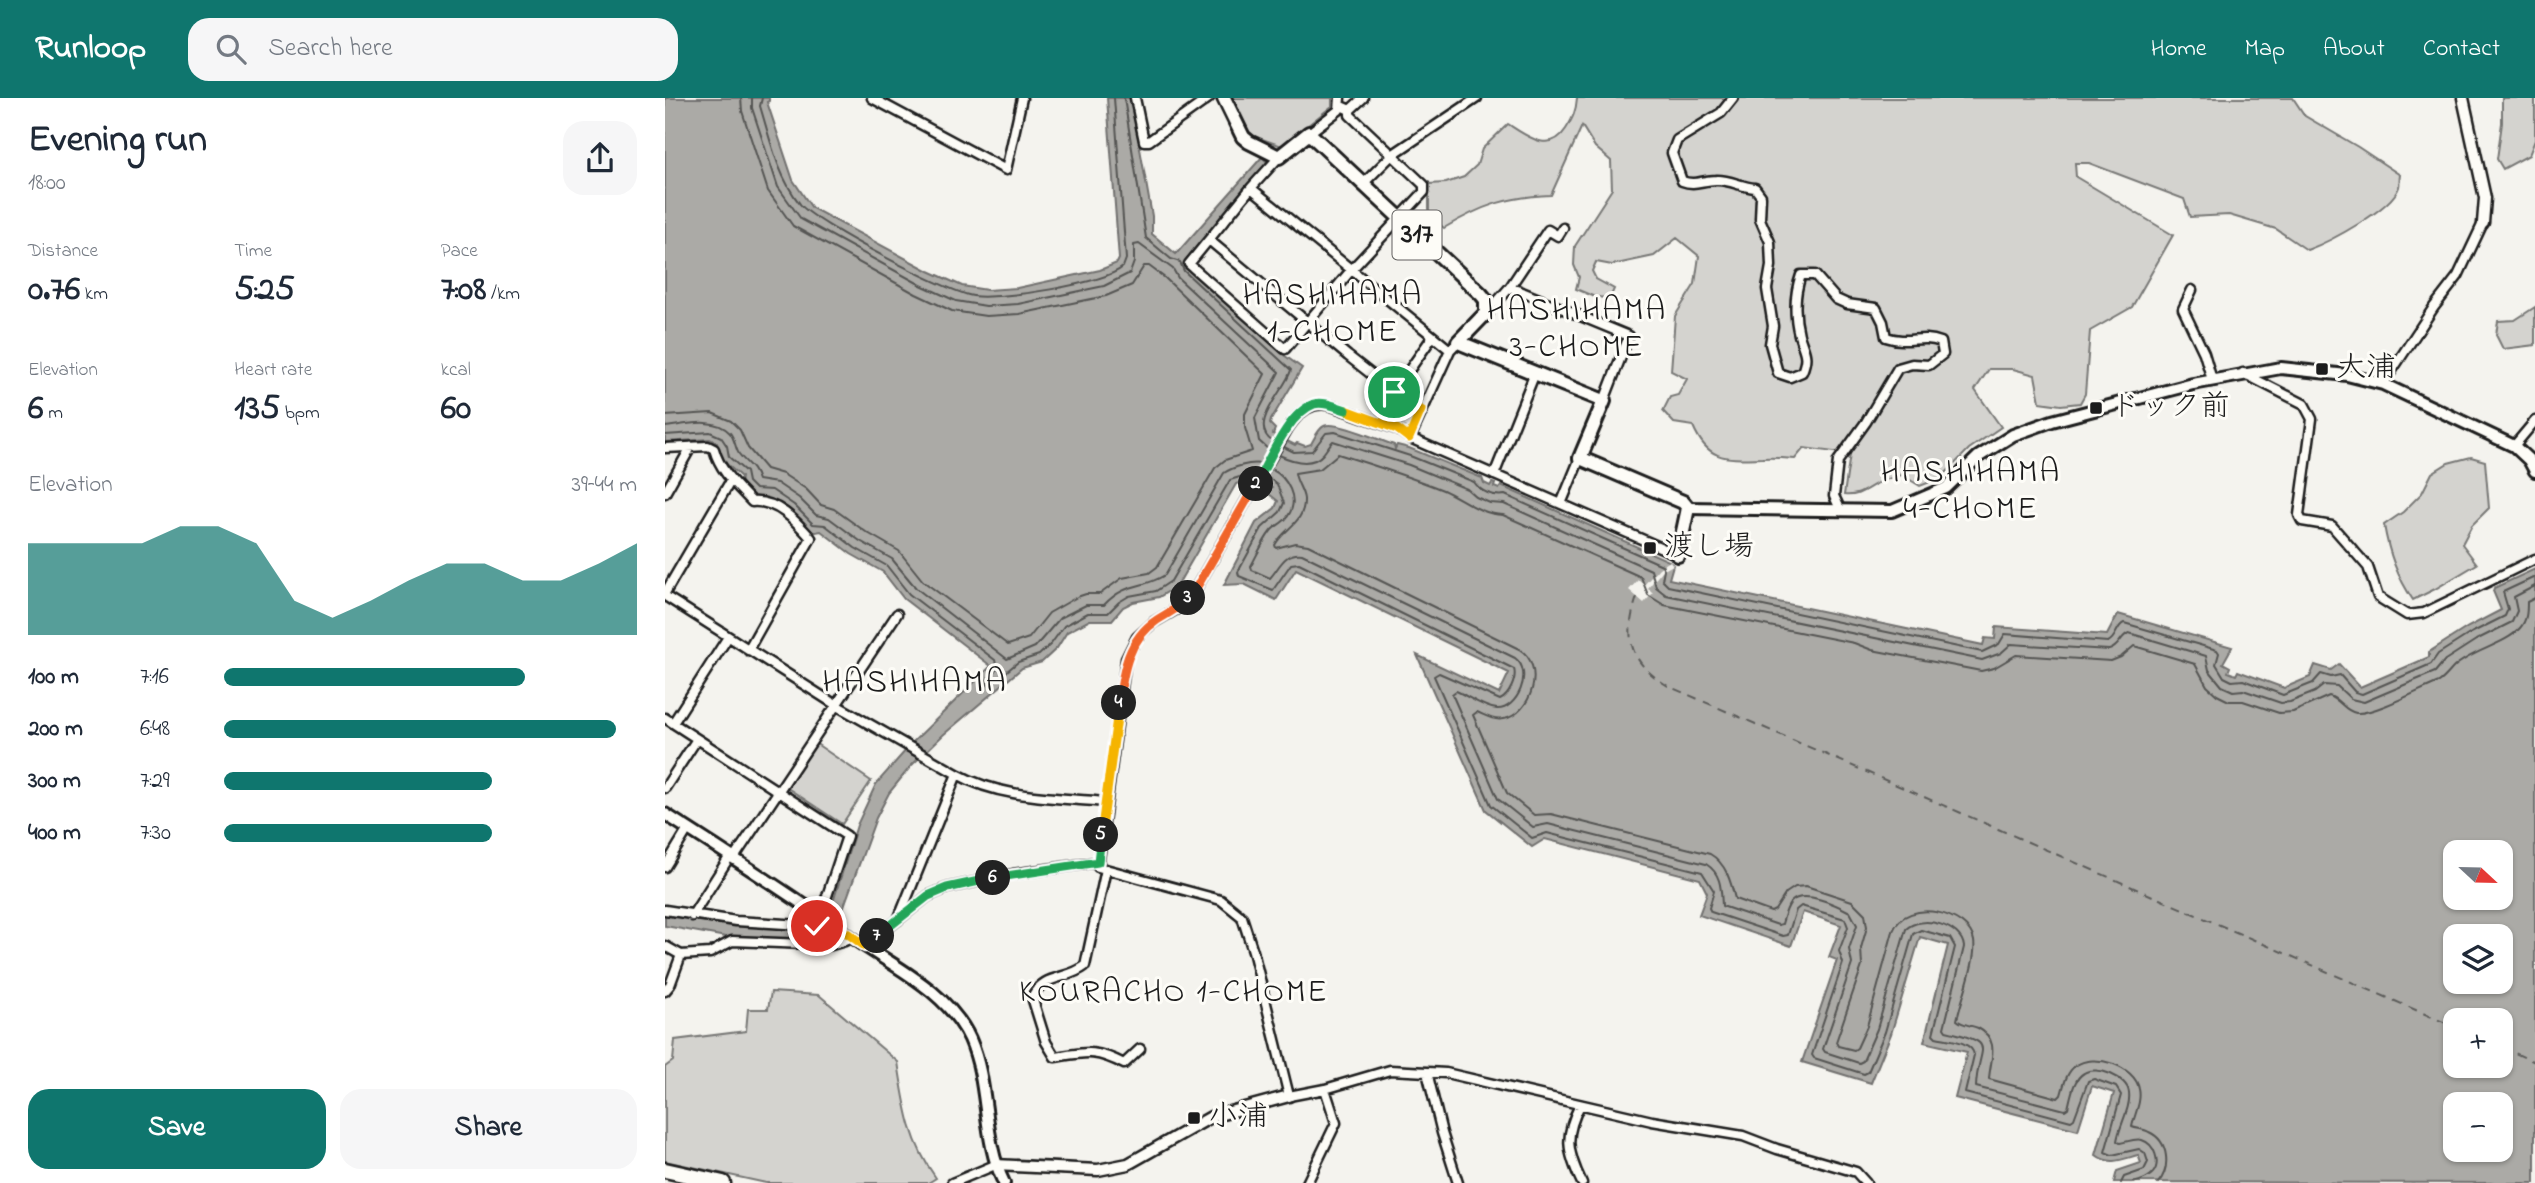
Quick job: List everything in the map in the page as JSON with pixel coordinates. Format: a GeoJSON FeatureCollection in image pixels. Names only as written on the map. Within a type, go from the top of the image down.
{"type":"FeatureCollection","features":[{"type":"Feature","properties":{"kind":"highway"},"geometry":{"type":"LineString","coordinates":[[1224,98],[1243,137],[1279,157],[1309,133]]}},
{"type":"Feature","properties":{"kind":"highway","name":"317"},"geometry":{"type":"LineString","coordinates":[[1309,133],[1481,294],[1486,300],[1486,307]]}},
{"type":"Feature","properties":{"kind":"highway"},"geometry":{"type":"LineString","coordinates":[[1486,307],[1486,313],[1454,346],[1535,373],[1604,401],[1580,458],[1683,502],[1688,508],[1678,555]]}},
{"type":"Feature","properties":{"kind":"highway"},"geometry":{"type":"LineString","coordinates":[[665,1170],[723,1183]]}},
{"type":"Feature","properties":{"kind":"main road"},"geometry":{"type":"LineString","coordinates":[[1688,508],[1892,511],[1946,488],[1977,457],[2013,435],[2052,421],[2212,380],[2281,368],[2347,375],[2383,384],[2514,446],[2529,460],[2535,471]]}},
{"type":"Feature","properties":{"kind":"main road"},"geometry":{"type":"LineString","coordinates":[[665,814],[822,915],[921,984],[954,1012],[978,1060],[995,1165],[1004,1183]]}},
{"type":"Feature","properties":{"kind":"street"},"geometry":{"type":"LineString","coordinates":[[872,98],[1006,170],[1022,98]]}},
{"type":"Feature","properties":{"kind":"street"},"geometry":{"type":"LineString","coordinates":[[1135,98],[1145,141],[1149,141],[1209,98]]}},
{"type":"Feature","properties":{"kind":"street"},"geometry":{"type":"LineString","coordinates":[[1350,110],[1363,98]]}},
{"type":"Feature","properties":{"kind":"street"},"geometry":{"type":"LineString","coordinates":[[1363,184],[1392,155],[1477,98]]}},
{"type":"Feature","properties":{"kind":"street"},"geometry":{"type":"LineString","coordinates":[[1733,98],[1721,113],[1677,140],[1672,153],[1682,181],[1691,185],[1714,179],[1727,181],[1755,188],[1761,196],[1760,219],[1770,242],[1771,266],[1766,289],[1773,326],[1770,344],[1778,373],[1790,377],[1802,372],[1807,358],[1799,333],[1794,293],[1801,275],[1815,275],[1836,299],[1847,304],[1876,309],[1887,337],[1911,342],[1926,336],[1941,342],[1943,354],[1929,365],[1912,364],[1898,368],[1866,422],[1838,461],[1834,496],[1841,511]]}},
{"type":"Feature","properties":{"kind":"street"},"geometry":{"type":"LineString","coordinates":[[2383,384],[2458,276],[2483,223],[2485,198],[2463,98]]}},
{"type":"Feature","properties":{"kind":"street"},"geometry":{"type":"LineString","coordinates":[[1279,157],[1189,264],[1285,349],[1352,269],[1424,192],[1424,185],[1350,115],[1350,110],[1340,102],[1309,133]]}},
{"type":"Feature","properties":{"kind":"street"},"geometry":{"type":"LineString","coordinates":[[1251,188],[1433,336],[1454,346],[1409,438]]}},
{"type":"Feature","properties":{"kind":"street"},"geometry":{"type":"LineString","coordinates":[[1486,307],[1496,303],[1510,287],[1548,230],[1558,236],[1563,228]]}},
{"type":"Feature","properties":{"kind":"street"},"geometry":{"type":"LineString","coordinates":[[1209,240],[1307,323],[1421,410]]}},
{"type":"Feature","properties":{"kind":"street"},"geometry":{"type":"LineString","coordinates":[[1510,287],[1629,337],[1604,401]]}},
{"type":"Feature","properties":{"kind":"street"},"geometry":{"type":"LineString","coordinates":[[2192,290],[2183,309],[2204,353],[2212,380]]}},
{"type":"Feature","properties":{"kind":"street"},"geometry":{"type":"LineString","coordinates":[[1394,392],[1433,336]]}},
{"type":"Feature","properties":{"kind":"street"},"geometry":{"type":"LineString","coordinates":[[1494,475],[1535,373]]}},
{"type":"Feature","properties":{"kind":"street"},"geometry":{"type":"LineString","coordinates":[[2243,373],[2304,404],[2312,419],[2299,515],[2302,521],[2332,526],[2368,567],[2378,597],[2392,607],[2407,615],[2424,613],[2535,559]]}},
{"type":"Feature","properties":{"kind":"street"},"geometry":{"type":"LineString","coordinates":[[1289,1096],[1242,917],[1221,900],[1098,867],[1126,659],[1137,637],[1154,622],[1180,607],[1195,590],[1282,438],[1295,418],[1314,404],[1323,403],[1397,429],[1409,438],[1678,555]]}},
{"type":"Feature","properties":{"kind":"street"},"geometry":{"type":"LineString","coordinates":[[2514,446],[2535,421]]}},
{"type":"Feature","properties":{"kind":"street"},"geometry":{"type":"LineString","coordinates":[[665,448],[708,446],[713,449],[717,461],[752,502],[766,501],[795,519],[811,538],[748,650]]}},
{"type":"Feature","properties":{"kind":"street"},"geometry":{"type":"LineString","coordinates":[[665,493],[691,447]]}},
{"type":"Feature","properties":{"kind":"street"},"geometry":{"type":"LineString","coordinates":[[1561,504],[1580,458]]}},
{"type":"Feature","properties":{"kind":"street"},"geometry":{"type":"LineString","coordinates":[[731,480],[665,594],[836,705],[977,785],[1010,793],[1105,802]]}},
{"type":"Feature","properties":{"kind":"street"},"geometry":{"type":"LineString","coordinates":[[692,916],[897,614]]}},
{"type":"Feature","properties":{"kind":"street"},"geometry":{"type":"LineString","coordinates":[[665,911],[736,921],[817,926],[847,836],[669,720],[728,637]]}},
{"type":"Feature","properties":{"kind":"street"},"geometry":{"type":"LineString","coordinates":[[665,788],[697,739]]}},
{"type":"Feature","properties":{"kind":"street"},"geometry":{"type":"LineString","coordinates":[[898,920],[957,774]]}},
{"type":"Feature","properties":{"kind":"street"},"geometry":{"type":"LineString","coordinates":[[665,867],[688,829]]}},
{"type":"Feature","properties":{"kind":"street"},"geometry":{"type":"LineString","coordinates":[[865,946],[928,896],[947,888],[1013,874],[1098,862]]}},
{"type":"Feature","properties":{"kind":"street"},"geometry":{"type":"LineString","coordinates":[[1106,869],[1085,966],[1076,973],[1037,986],[1032,997],[1046,1042],[1055,1057],[1084,1053],[1104,1054],[1124,1064],[1140,1049]]}},
{"type":"Feature","properties":{"kind":"street"},"geometry":{"type":"LineString","coordinates":[[665,946],[681,955],[710,953],[732,941],[831,946],[845,941],[848,935]]}},
{"type":"Feature","properties":{"kind":"street"},"geometry":{"type":"LineString","coordinates":[[665,991],[670,985],[681,955]]}},
{"type":"Feature","properties":{"kind":"street"},"geometry":{"type":"LineString","coordinates":[[952,1183],[995,1165],[1098,1170],[1128,1164],[1211,1116],[1325,1089],[1390,1070],[1478,1080],[1686,1128],[1743,1136],[1856,1172],[1866,1183]]}},
{"type":"Feature","properties":{"kind":"street"},"geometry":{"type":"LineString","coordinates":[[1426,1072],[1458,1183]]}},
{"type":"Feature","properties":{"kind":"street"},"geometry":{"type":"LineString","coordinates":[[1307,1183],[1336,1123],[1325,1089]]}},
{"type":"Feature","properties":{"kind":"street"},"geometry":{"type":"LineString","coordinates":[[1580,1105],[1567,1138],[1582,1183]]}},
{"type":"Feature","properties":{"kind":"shaded area"},"geometry":{"type":"Polygon","coordinates":[[[1232,98],[1332,98],[1332,106],[1282,146],[1248,134],[1232,98]]]}},
{"type":"Feature","properties":{"kind":"shaded area"},"geometry":{"type":"Polygon","coordinates":[[[1577,98],[2293,98],[2305,116],[2400,175],[2399,186],[2394,196],[2373,214],[2330,240],[2307,250],[2276,229],[2229,215],[2190,217],[2184,199],[2089,163],[2075,163],[2076,177],[2173,235],[2132,307],[2090,331],[2085,394],[2080,403],[2061,405],[2040,402],[2035,375],[2013,369],[1989,369],[1975,390],[2001,427],[1969,449],[1941,478],[1920,486],[1902,475],[1859,493],[1844,495],[1850,454],[1804,448],[1795,459],[1720,456],[1705,446],[1693,426],[1674,423],[1663,411],[1670,397],[1678,395],[1687,379],[1671,371],[1675,316],[1695,284],[1699,256],[1677,238],[1654,256],[1612,265],[1596,262],[1592,271],[1596,279],[1614,289],[1610,298],[1595,297],[1576,289],[1579,277],[1574,265],[1575,246],[1612,189],[1611,161],[1595,147],[1582,126],[1551,195],[1495,204],[1444,228],[1429,216],[1429,184],[1446,183],[1464,177],[1477,165],[1482,149],[1508,124],[1531,138],[1553,141],[1571,121],[1577,98]]]}},
{"type":"Feature","properties":{"kind":"shaded area"},"geometry":{"type":"Polygon","coordinates":[[[2502,98],[2535,98],[2535,140],[2529,155],[2503,169],[2497,159],[2502,98]]]}},
{"type":"Feature","properties":{"kind":"shaded area"},"geometry":{"type":"Polygon","coordinates":[[[2535,307],[2535,345],[2503,349],[2496,335],[2498,321],[2515,320],[2535,307]]]}},
{"type":"Feature","properties":{"kind":"shaded area"},"geometry":{"type":"Polygon","coordinates":[[[2471,457],[2485,461],[2489,508],[2472,525],[2462,544],[2477,564],[2413,600],[2394,564],[2384,525],[2403,512],[2422,493],[2432,473],[2448,463],[2471,457]]]}},
{"type":"Feature","properties":{"kind":"shaded area"},"geometry":{"type":"Polygon","coordinates":[[[815,743],[871,781],[842,824],[786,787],[815,743]]]}},
{"type":"Feature","properties":{"kind":"shaded area"},"geometry":{"type":"Polygon","coordinates":[[[771,992],[819,995],[898,1062],[914,1137],[936,1178],[928,1183],[766,1183],[665,1161],[665,1067],[673,1061],[675,1040],[746,1031],[748,1009],[768,1009],[771,992]]]}},
{"type":"Feature","properties":{"kind":"water"},"geometry":{"type":"Polygon","coordinates":[[[665,98],[769,98],[767,102],[793,180],[812,208],[929,271],[962,286],[987,290],[1017,288],[1100,270],[1117,263],[1119,259],[1107,98],[1131,98],[1152,216],[1152,234],[1176,254],[1262,157],[1267,162],[1188,265],[1281,353],[1302,368],[1271,420],[1270,424],[1275,429],[1273,434],[1295,445],[1297,443],[1305,446],[1311,444],[1322,427],[1330,425],[1348,428],[1394,445],[1395,449],[1397,445],[1409,448],[1482,478],[1484,483],[1490,486],[1495,484],[1494,487],[1499,489],[1501,486],[1669,561],[1673,565],[1669,579],[1983,645],[1985,638],[1995,639],[1996,627],[2107,635],[2118,614],[2232,647],[2223,663],[2230,667],[2228,672],[2236,675],[2238,671],[2284,688],[2310,677],[2315,665],[2331,670],[2339,664],[2360,687],[2429,657],[2429,652],[2501,610],[2494,588],[2535,569],[2535,1183],[2114,1182],[2117,1171],[2141,1163],[2138,1155],[2111,1161],[2096,1155],[2114,1093],[2092,1086],[2078,1130],[1955,1098],[1967,1052],[1924,1042],[1948,945],[1920,937],[1891,1034],[1871,1083],[1802,1062],[1837,960],[1829,957],[1841,925],[1803,912],[1791,946],[1699,915],[1707,893],[1700,879],[1545,839],[1532,847],[1486,810],[1417,655],[1499,694],[1509,673],[1296,569],[1276,600],[1244,584],[1224,585],[1256,523],[1275,508],[1278,501],[1269,494],[1272,488],[1254,479],[1249,486],[1241,482],[1236,484],[1177,586],[1159,597],[1133,602],[1123,607],[1112,620],[1090,620],[1067,632],[1057,648],[1042,662],[1022,668],[911,766],[889,793],[876,818],[832,939],[827,942],[737,939],[665,926],[665,914],[742,924],[820,929],[834,899],[857,825],[876,784],[914,741],[991,666],[904,599],[883,572],[851,554],[821,531],[811,533],[778,503],[753,498],[740,484],[741,477],[722,460],[717,443],[710,439],[665,442],[665,98]]]}},
{"type":"Feature","properties":{"kind":"pier"},"geometry":{"type":"Polygon","coordinates":[[[1670,561],[1673,565],[1662,571],[1648,588],[1653,593],[1644,603],[1629,590],[1638,580],[1644,585],[1659,568],[1670,561]]]}},
{"type":"Feature","properties":{"kind":"ferry route"},"geometry":{"type":"LineString","coordinates":[[1637,597],[1631,625],[1633,649],[1645,668],[1668,686],[2443,1022]]}},
{"type":"Feature","properties":{"kind":"ferry route"},"geometry":{"type":"LineString","coordinates":[[2513,1052],[2535,1062]]}},
{"type":"Feature","properties":{"kind":"place","name":"大浦"},"geometry":{"type":"Point","coordinates":[2322,369]}},
{"type":"Feature","properties":{"kind":"place","name":"ドック前"},"geometry":{"type":"Point","coordinates":[2096,408]}},
{"type":"Feature","properties":{"kind":"place","name":"渡し場"},"geometry":{"type":"Point","coordinates":[1650,548]}},
{"type":"Feature","properties":{"kind":"place","name":"小浦"},"geometry":{"type":"Point","coordinates":[1194,1118]}},
{"type":"Feature","properties":{"kind":"district","name":"HASHIHAMA 1-CHOME"},"geometry":{"type":"Point","coordinates":[1333,314]}},
{"type":"Feature","properties":{"kind":"district","name":"HASHIHAMA 3-CHOME"},"geometry":{"type":"Point","coordinates":[1577,330]}},
{"type":"Feature","properties":{"kind":"district","name":"HASHIHAMA 4-CHOME"},"geometry":{"type":"Point","coordinates":[1971,492]}},
{"type":"Feature","properties":{"kind":"district","name":"HASHIHAMA"},"geometry":{"type":"Point","coordinates":[915,683]}},
{"type":"Feature","properties":{"kind":"district","name":"KOURACHO 1-CHOME"},"geometry":{"type":"Point","coordinates":[1174,993]}},
{"type":"Feature","properties":{"kind":"route"},"geometry":{"type":"LineString","coordinates":[[817,926],[822,915],[865,946],[928,896],[947,888],[1013,874],[1098,862],[1126,659],[1137,637],[1154,622],[1180,607],[1195,590],[1295,418],[1314,404],[1323,403],[1397,429],[1409,438],[1421,410],[1394,392]]}}]}
